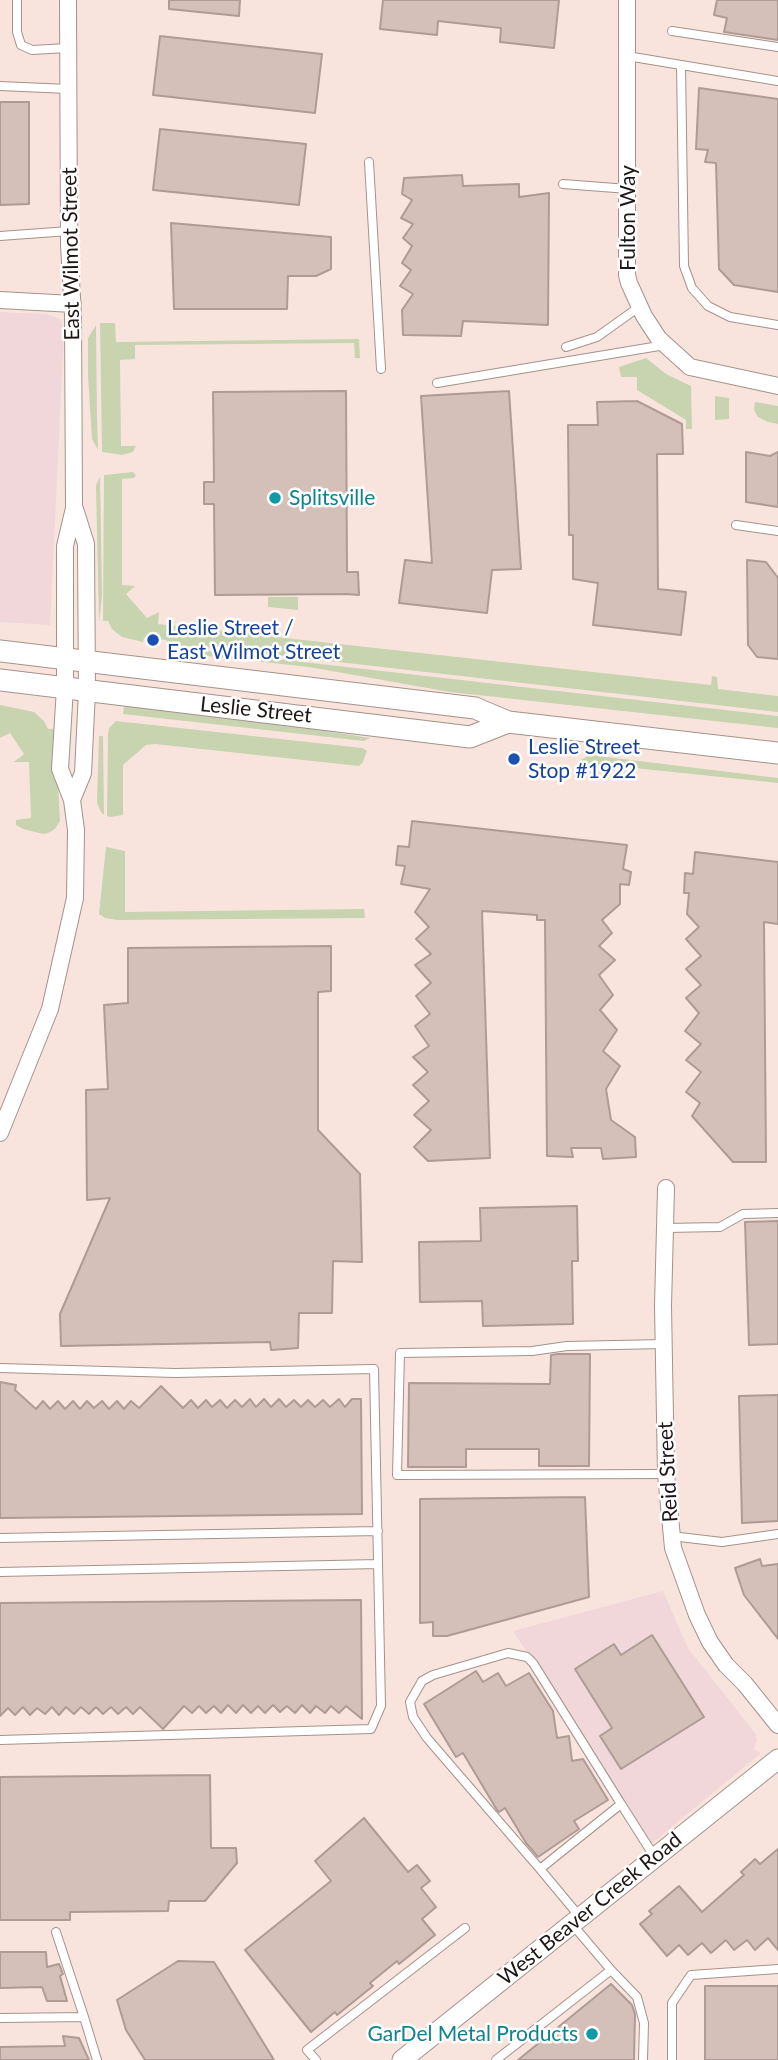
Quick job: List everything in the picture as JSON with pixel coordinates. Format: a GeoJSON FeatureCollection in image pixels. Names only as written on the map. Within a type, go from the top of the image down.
{"type":"FeatureCollection","features":[{"type":"Feature","properties":{"kind":"main road","name":"Leslie Street"},"geometry":{"type":"LineString","coordinates":[[0,651],[475,708],[508,722],[778,753]]}},
{"type":"Feature","properties":{"kind":"main road","name":"Leslie Street"},"geometry":{"type":"LineString","coordinates":[[0,680],[298,714],[470,737],[508,722]]}},
{"type":"Feature","properties":{"kind":"street","name":"East Wilmot Street"},"geometry":{"type":"LineString","coordinates":[[68,0],[74,508],[65,546],[65,688],[60,769],[72,800]]}},
{"type":"Feature","properties":{"kind":"street","name":"Fulton Way"},"geometry":{"type":"LineString","coordinates":[[627,0],[626,275],[639,307],[665,345],[691,367],[778,386]]}},
{"type":"Feature","properties":{"kind":"street"},"geometry":{"type":"LineString","coordinates":[[0,300],[72,304]]}},
{"type":"Feature","properties":{"kind":"street","name":"East Wilmot Street"},"geometry":{"type":"LineString","coordinates":[[72,800],[83,773],[87,691],[86,544],[74,508]]}},
{"type":"Feature","properties":{"kind":"street"},"geometry":{"type":"LineString","coordinates":[[0,1133],[50,1009],[65,950],[75,898],[76,830],[72,800]]}},
{"type":"Feature","properties":{"kind":"street","name":"Reid Street"},"geometry":{"type":"LineString","coordinates":[[666,1188],[666,1474],[673,1548],[683,1580],[710,1642],[726,1665],[778,1725]]}},
{"type":"Feature","properties":{"kind":"street","name":"West Beaver Creek Road"},"geometry":{"type":"LineString","coordinates":[[402,2060],[778,1759]]}},
{"type":"Feature","properties":{"kind":"lane"},"geometry":{"type":"LineString","coordinates":[[17,0],[17,32],[21,45],[32,50],[68,48]]}},
{"type":"Feature","properties":{"kind":"lane"},"geometry":{"type":"LineString","coordinates":[[672,31],[778,47]]}},
{"type":"Feature","properties":{"kind":"lane"},"geometry":{"type":"LineString","coordinates":[[627,57],[778,81]]}},
{"type":"Feature","properties":{"kind":"lane"},"geometry":{"type":"LineString","coordinates":[[681,65],[684,266],[692,288],[708,306],[730,317],[778,325]]}},
{"type":"Feature","properties":{"kind":"lane"},"geometry":{"type":"LineString","coordinates":[[0,86],[68,89]]}},
{"type":"Feature","properties":{"kind":"lane"},"geometry":{"type":"LineString","coordinates":[[369,162],[381,369]]}},
{"type":"Feature","properties":{"kind":"lane"},"geometry":{"type":"LineString","coordinates":[[563,184],[628,189]]}},
{"type":"Feature","properties":{"kind":"lane"},"geometry":{"type":"LineString","coordinates":[[0,236],[69,231]]}},
{"type":"Feature","properties":{"kind":"lane"},"geometry":{"type":"LineString","coordinates":[[565,347],[597,337],[639,307]]}},
{"type":"Feature","properties":{"kind":"lane"},"geometry":{"type":"LineString","coordinates":[[437,383],[665,345]]}},
{"type":"Feature","properties":{"kind":"lane"},"geometry":{"type":"LineString","coordinates":[[736,525],[778,531]]}},
{"type":"Feature","properties":{"kind":"lane"},"geometry":{"type":"LineString","coordinates":[[666,1228],[720,1227],[743,1214],[778,1213]]}},
{"type":"Feature","properties":{"kind":"lane"},"geometry":{"type":"LineString","coordinates":[[664,1344],[567,1346],[531,1351],[400,1353],[397,1475],[666,1474]]}},
{"type":"Feature","properties":{"kind":"lane"},"geometry":{"type":"LineString","coordinates":[[0,1368],[175,1373],[374,1369],[381,1706],[372,1729],[0,1740]]}},
{"type":"Feature","properties":{"kind":"lane"},"geometry":{"type":"LineString","coordinates":[[0,1538],[379,1531]]}},
{"type":"Feature","properties":{"kind":"lane"},"geometry":{"type":"LineString","coordinates":[[671,1535],[722,1542],[778,1534]]}},
{"type":"Feature","properties":{"kind":"lane"},"geometry":{"type":"LineString","coordinates":[[0,1572],[378,1564]]}},
{"type":"Feature","properties":{"kind":"lane"},"geometry":{"type":"LineString","coordinates":[[643,2060],[644,2023],[637,1997],[611,1970],[540,1869],[427,1738],[413,1717],[410,1702],[422,1681],[433,1675],[508,1653],[527,1657],[654,1857]]}},
{"type":"Feature","properties":{"kind":"lane"},"geometry":{"type":"LineString","coordinates":[[540,1869],[621,1804]]}},
{"type":"Feature","properties":{"kind":"lane"},"geometry":{"type":"LineString","coordinates":[[316,2060],[307,2050],[465,1928]]}},
{"type":"Feature","properties":{"kind":"lane"},"geometry":{"type":"LineString","coordinates":[[56,1932],[97,2060]]}},
{"type":"Feature","properties":{"kind":"lane"},"geometry":{"type":"LineString","coordinates":[[671,2060],[672,2004],[691,1975],[778,1969]]}},
{"type":"Feature","properties":{"kind":"lane"},"geometry":{"type":"LineString","coordinates":[[496,2060],[611,1970]]}},
{"type":"Feature","properties":{"kind":"lane"},"geometry":{"type":"LineString","coordinates":[[0,2018],[85,2017]]}},
{"type":"Feature","properties":{"kind":"shaded area"},"geometry":{"type":"Polygon","coordinates":[[[0,312],[46,314],[60,319],[64,332],[50,625],[0,622],[0,312]]]}},
{"type":"Feature","properties":{"kind":"shaded area"},"geometry":{"type":"Polygon","coordinates":[[[663,1591],[688,1648],[755,1733],[757,1741],[754,1749],[761,1753],[651,1844],[513,1631],[663,1591]]]}},
{"type":"Feature","properties":{"kind":"green space"},"geometry":{"type":"Polygon","coordinates":[[[100,323],[115,323],[116,342],[359,339],[360,358],[355,358],[354,343],[135,345],[135,359],[120,360],[121,446],[136,446],[133,452],[122,455],[102,452],[100,323]]]}},
{"type":"Feature","properties":{"kind":"green space"},"geometry":{"type":"Polygon","coordinates":[[[96,325],[98,450],[92,439],[88,376],[88,338],[96,325]]]}},
{"type":"Feature","properties":{"kind":"green space"},"geometry":{"type":"Polygon","coordinates":[[[646,358],[666,374],[691,386],[692,429],[686,429],[686,420],[637,390],[637,377],[621,377],[619,367],[646,358]]]}},
{"type":"Feature","properties":{"kind":"green space"},"geometry":{"type":"Polygon","coordinates":[[[715,396],[729,398],[729,419],[715,420],[715,396]]]}},
{"type":"Feature","properties":{"kind":"green space"},"geometry":{"type":"Polygon","coordinates":[[[755,402],[778,406],[778,424],[758,417],[754,410],[755,402]]]}},
{"type":"Feature","properties":{"kind":"green space"},"geometry":{"type":"Polygon","coordinates":[[[133,472],[136,475],[134,478],[122,479],[122,585],[135,586],[126,594],[147,618],[159,612],[158,624],[711,685],[712,676],[717,677],[718,689],[778,696],[778,712],[206,647],[167,645],[167,640],[144,638],[143,642],[122,637],[112,629],[108,621],[103,621],[104,475],[133,472]]]}},
{"type":"Feature","properties":{"kind":"green space"},"geometry":{"type":"Polygon","coordinates":[[[100,477],[102,596],[99,622],[96,485],[100,477]]]}},
{"type":"Feature","properties":{"kind":"green space"},"geometry":{"type":"Polygon","coordinates":[[[268,597],[298,597],[298,610],[268,607],[268,597]]]}},
{"type":"Feature","properties":{"kind":"green space"},"geometry":{"type":"Polygon","coordinates":[[[191,651],[778,716],[778,728],[450,692],[309,667],[190,654],[191,651]]]}},
{"type":"Feature","properties":{"kind":"green space"},"geometry":{"type":"Polygon","coordinates":[[[0,705],[34,712],[48,729],[55,729],[60,821],[55,829],[48,833],[23,829],[16,825],[16,820],[31,818],[29,762],[14,762],[24,754],[10,733],[0,738],[0,705]]]}},
{"type":"Feature","properties":{"kind":"green space"},"geometry":{"type":"Polygon","coordinates":[[[124,707],[263,721],[370,738],[364,741],[123,714],[124,707]]]}},
{"type":"Feature","properties":{"kind":"green space"},"geometry":{"type":"Polygon","coordinates":[[[116,721],[362,748],[367,751],[359,766],[146,745],[123,765],[123,815],[110,817],[107,816],[108,734],[109,728],[116,721]]]}},
{"type":"Feature","properties":{"kind":"green space"},"geometry":{"type":"Polygon","coordinates":[[[99,736],[103,736],[104,815],[97,803],[99,736]]]}},
{"type":"Feature","properties":{"kind":"green space"},"geometry":{"type":"Polygon","coordinates":[[[590,755],[778,778],[778,783],[577,762],[590,755]]]}},
{"type":"Feature","properties":{"kind":"green space"},"geometry":{"type":"Polygon","coordinates":[[[106,847],[125,851],[125,912],[364,909],[365,918],[105,918],[99,914],[106,847]]]}},
{"type":"Feature","properties":{"kind":"building"},"geometry":{"type":"Polygon","coordinates":[[[169,0],[240,0],[239,16],[169,9],[169,0]]]}},
{"type":"Feature","properties":{"kind":"building"},"geometry":{"type":"Polygon","coordinates":[[[383,0],[559,0],[554,48],[500,42],[501,28],[438,21],[437,35],[380,29],[383,0]]]}},
{"type":"Feature","properties":{"kind":"building"},"geometry":{"type":"Polygon","coordinates":[[[717,0],[778,0],[778,40],[724,32],[727,18],[714,15],[717,0]]]}},
{"type":"Feature","properties":{"kind":"building"},"geometry":{"type":"Polygon","coordinates":[[[160,36],[322,54],[315,113],[153,95],[160,36]]]}},
{"type":"Feature","properties":{"kind":"building"},"geometry":{"type":"Polygon","coordinates":[[[699,88],[778,99],[778,292],[734,285],[719,269],[716,163],[705,162],[708,150],[696,149],[699,88]]]}},
{"type":"Feature","properties":{"kind":"building"},"geometry":{"type":"Polygon","coordinates":[[[0,102],[29,102],[29,204],[0,205],[0,102]]]}},
{"type":"Feature","properties":{"kind":"building"},"geometry":{"type":"Polygon","coordinates":[[[160,129],[306,144],[299,205],[153,190],[160,129]]]}},
{"type":"Feature","properties":{"kind":"building"},"geometry":{"type":"Polygon","coordinates":[[[462,175],[463,186],[519,184],[519,197],[549,193],[548,325],[463,321],[461,336],[403,335],[402,310],[413,294],[400,286],[411,270],[402,263],[412,246],[403,238],[413,224],[401,218],[412,200],[402,194],[404,178],[462,175]]]}},
{"type":"Feature","properties":{"kind":"building"},"geometry":{"type":"Polygon","coordinates":[[[171,223],[331,237],[331,269],[316,276],[288,276],[287,309],[174,309],[171,223]]]}},
{"type":"Feature","properties":{"kind":"building","name":"Splitsville"},"geometry":{"type":"Polygon","coordinates":[[[346,391],[347,572],[358,572],[359,595],[215,595],[214,504],[204,504],[204,482],[214,482],[213,392],[346,391]]]}},
{"type":"Feature","properties":{"kind":"building"},"geometry":{"type":"Polygon","coordinates":[[[509,391],[521,569],[492,570],[487,613],[399,603],[405,560],[432,563],[421,396],[509,391]]]}},
{"type":"Feature","properties":{"kind":"building"},"geometry":{"type":"Polygon","coordinates":[[[637,401],[682,424],[683,454],[657,454],[658,589],[686,592],[681,635],[593,625],[598,583],[573,579],[573,535],[569,535],[568,425],[598,425],[597,402],[637,401]]]}},
{"type":"Feature","properties":{"kind":"building"},"geometry":{"type":"Polygon","coordinates":[[[746,452],[770,456],[778,452],[778,507],[746,502],[746,452]]]}},
{"type":"Feature","properties":{"kind":"building"},"geometry":{"type":"Polygon","coordinates":[[[747,560],[766,562],[778,578],[778,659],[757,657],[748,645],[747,560]]]}},
{"type":"Feature","properties":{"kind":"building"},"geometry":{"type":"Polygon","coordinates":[[[412,821],[627,845],[623,869],[631,872],[629,885],[620,884],[620,904],[602,920],[612,933],[599,946],[615,960],[599,975],[613,995],[600,1010],[617,1030],[603,1051],[620,1066],[606,1089],[611,1120],[635,1137],[636,1157],[603,1159],[601,1148],[571,1148],[573,1157],[547,1156],[545,920],[537,920],[537,915],[482,911],[490,1158],[428,1161],[414,1147],[431,1130],[414,1115],[429,1101],[413,1085],[428,1072],[413,1057],[429,1046],[415,1026],[430,1014],[416,996],[431,983],[415,965],[431,954],[416,939],[429,927],[415,912],[430,889],[401,884],[405,866],[396,865],[398,846],[409,847],[412,821]]]}},
{"type":"Feature","properties":{"kind":"building"},"geometry":{"type":"Polygon","coordinates":[[[695,852],[778,862],[778,924],[764,922],[766,1162],[733,1162],[692,1116],[700,1103],[686,1092],[701,1072],[686,1060],[701,1044],[685,1031],[699,1013],[686,998],[701,985],[686,969],[701,956],[686,939],[699,927],[687,914],[689,893],[684,893],[685,873],[693,874],[695,852]]]}},
{"type":"Feature","properties":{"kind":"building"},"geometry":{"type":"Polygon","coordinates":[[[331,946],[331,991],[318,992],[318,1130],[360,1174],[362,1262],[333,1261],[332,1313],[299,1313],[298,1348],[271,1350],[270,1342],[61,1346],[60,1314],[110,1198],[87,1200],[86,1090],[108,1089],[104,1005],[128,1003],[128,948],[331,946]]]}},
{"type":"Feature","properties":{"kind":"building"},"geometry":{"type":"Polygon","coordinates":[[[577,1206],[578,1261],[572,1261],[573,1324],[483,1326],[482,1301],[420,1302],[419,1242],[481,1241],[480,1208],[577,1206]]]}},
{"type":"Feature","properties":{"kind":"building"},"geometry":{"type":"Polygon","coordinates":[[[778,1221],[778,1344],[749,1345],[745,1222],[778,1221]]]}},
{"type":"Feature","properties":{"kind":"building"},"geometry":{"type":"Polygon","coordinates":[[[590,1354],[589,1466],[539,1466],[539,1449],[466,1449],[466,1467],[408,1467],[409,1383],[550,1384],[551,1355],[590,1354]]]}},
{"type":"Feature","properties":{"kind":"building"},"geometry":{"type":"Polygon","coordinates":[[[0,1382],[16,1385],[15,1390],[36,1409],[43,1401],[50,1409],[58,1401],[65,1409],[73,1401],[80,1409],[87,1401],[94,1408],[102,1401],[109,1409],[117,1401],[124,1409],[131,1401],[139,1408],[161,1386],[183,1408],[191,1400],[198,1408],[206,1400],[212,1407],[220,1400],[227,1408],[235,1400],[242,1407],[250,1399],[256,1407],[264,1399],[271,1407],[279,1399],[286,1407],[294,1400],[301,1407],[308,1400],[315,1407],[323,1400],[330,1407],[339,1399],[345,1407],[352,1399],[361,1399],[362,1514],[0,1518],[0,1382]]]}},
{"type":"Feature","properties":{"kind":"building"},"geometry":{"type":"Polygon","coordinates":[[[778,1395],[778,1521],[742,1523],[739,1396],[778,1395]]]}},
{"type":"Feature","properties":{"kind":"building"},"geometry":{"type":"Polygon","coordinates":[[[585,1497],[589,1597],[447,1636],[433,1636],[433,1622],[420,1623],[420,1499],[585,1497]]]}},
{"type":"Feature","properties":{"kind":"building"},"geometry":{"type":"Polygon","coordinates":[[[760,1559],[762,1566],[778,1564],[778,1639],[744,1595],[735,1568],[760,1559]]]}},
{"type":"Feature","properties":{"kind":"building"},"geometry":{"type":"Polygon","coordinates":[[[361,1600],[362,1719],[346,1706],[339,1713],[331,1706],[325,1713],[316,1706],[310,1713],[302,1705],[295,1713],[287,1706],[280,1712],[273,1705],[265,1713],[258,1706],[251,1713],[243,1705],[236,1713],[228,1705],[221,1713],[214,1706],[206,1713],[199,1706],[192,1713],[184,1706],[163,1729],[140,1707],[133,1714],[126,1707],[118,1714],[111,1707],[103,1714],[96,1707],[89,1714],[81,1707],[74,1714],[66,1707],[59,1715],[52,1707],[45,1714],[37,1708],[30,1715],[23,1707],[15,1715],[8,1708],[0,1716],[0,1603],[361,1600]]]}},
{"type":"Feature","properties":{"kind":"building"},"geometry":{"type":"Polygon","coordinates":[[[652,1635],[704,1717],[621,1769],[600,1736],[612,1728],[575,1669],[614,1644],[621,1655],[652,1635]]]}},
{"type":"Feature","properties":{"kind":"building"},"geometry":{"type":"Polygon","coordinates":[[[476,1671],[483,1682],[498,1673],[506,1686],[529,1673],[553,1711],[557,1738],[569,1736],[572,1761],[583,1759],[608,1800],[574,1821],[579,1829],[538,1857],[526,1843],[505,1808],[499,1812],[497,1810],[463,1753],[456,1757],[424,1704],[476,1671]]]}},
{"type":"Feature","properties":{"kind":"building"},"geometry":{"type":"Polygon","coordinates":[[[210,1775],[211,1848],[236,1848],[237,1863],[205,1901],[169,1901],[168,1911],[70,1912],[70,1920],[0,1920],[0,1777],[210,1775]]]}},
{"type":"Feature","properties":{"kind":"building"},"geometry":{"type":"Polygon","coordinates":[[[364,1818],[408,1872],[417,1865],[430,1881],[421,1888],[436,1907],[422,1919],[435,1935],[399,1964],[397,1961],[370,1983],[373,1986],[311,2032],[245,1950],[331,1881],[315,1861],[364,1818]]]}},
{"type":"Feature","properties":{"kind":"building"},"geometry":{"type":"Polygon","coordinates":[[[778,1849],[778,1950],[768,1938],[755,1950],[747,1940],[734,1950],[726,1940],[711,1953],[702,1943],[688,1955],[679,1945],[667,1956],[640,1924],[652,1914],[649,1911],[679,1886],[702,1912],[744,1875],[741,1872],[755,1859],[760,1864],[778,1849]]]}},
{"type":"Feature","properties":{"kind":"building"},"geometry":{"type":"Polygon","coordinates":[[[0,1952],[46,1952],[47,1967],[59,1964],[67,2001],[47,2001],[42,1987],[0,1988],[0,1952]]]}},
{"type":"Feature","properties":{"kind":"building"},"geometry":{"type":"Polygon","coordinates":[[[178,1961],[214,1962],[274,2060],[145,2060],[126,2030],[117,2000],[178,1961]]]}},
{"type":"Feature","properties":{"kind":"building","name":"GarDel Metal Products"},"geometry":{"type":"Polygon","coordinates":[[[611,1984],[632,2005],[635,2014],[634,2060],[518,2060],[611,1984]]]}},
{"type":"Feature","properties":{"kind":"building"},"geometry":{"type":"Polygon","coordinates":[[[705,1986],[778,1986],[778,2060],[705,2060],[705,1986]]]}},
{"type":"Feature","properties":{"kind":"building"},"geometry":{"type":"Polygon","coordinates":[[[63,2036],[79,2038],[89,2060],[0,2060],[0,2047],[65,2046],[63,2036]]]}},
{"type":"Feature","properties":{"kind":"place","name":"Splitsville"},"geometry":{"type":"Point","coordinates":[275,498]}},
{"type":"Feature","properties":{"kind":"place","name":"Leslie Street / East Wilmot Street"},"geometry":{"type":"Point","coordinates":[153,640]}},
{"type":"Feature","properties":{"kind":"place","name":"Leslie Street Stop #1922"},"geometry":{"type":"Point","coordinates":[514,759]}},
{"type":"Feature","properties":{"kind":"place","name":"GarDel Metal Products"},"geometry":{"type":"Point","coordinates":[592,2034]}}]}
